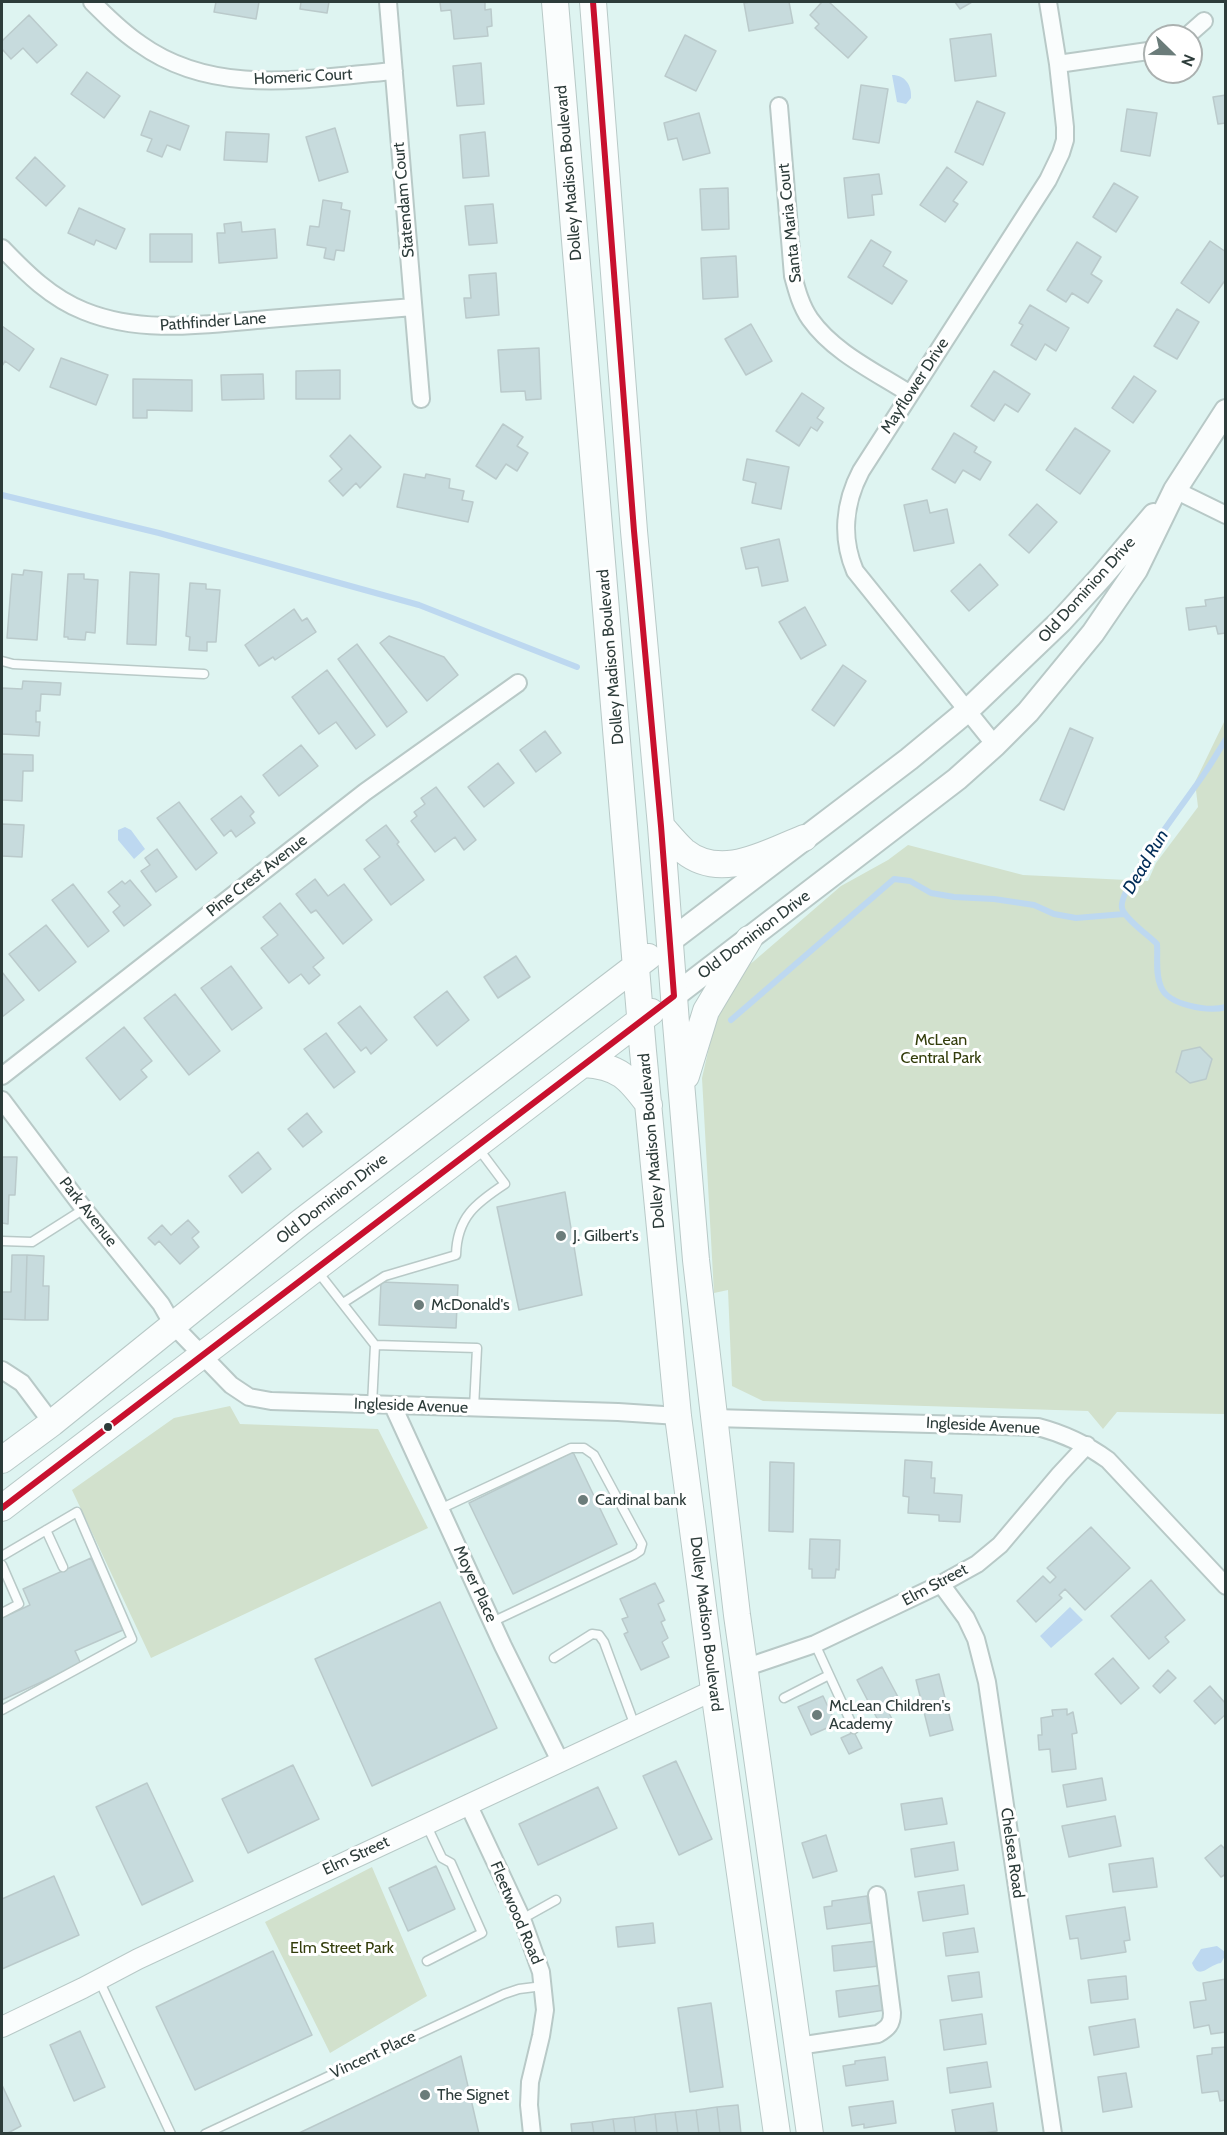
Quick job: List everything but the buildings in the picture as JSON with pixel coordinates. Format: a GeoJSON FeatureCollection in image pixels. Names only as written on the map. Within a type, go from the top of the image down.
{"type":"FeatureCollection","features":[{"type":"Feature","properties":{"kind":"main road","name":"Dolley Madison Boulevard"},"geometry":{"type":"LineString","coordinates":[[555,2],[641,1019],[678,1416],[714,1690],[777,2133]]}},
{"type":"Feature","properties":{"kind":"main road","name":"Dolley Madison Boulevard"},"geometry":{"type":"LineString","coordinates":[[593,2],[634,531],[661,826],[696,1260],[744,1668],[810,2133]]}},
{"type":"Feature","properties":{"kind":"main road","name":"Old Dominion Drive"},"geometry":{"type":"LineString","coordinates":[[2,1508],[477,1147],[641,1019],[912,815],[995,745],[1045,693],[1103,618],[1136,570],[1175,490],[1226,411]]}},
{"type":"Feature","properties":{"kind":"main road","name":"Old Dominion Drive"},"geometry":{"type":"LineString","coordinates":[[2,1460],[52,1423],[301,1222],[918,752],[967,711],[1038,644],[1082,598],[1175,490]]}},
{"type":"Feature","properties":{"kind":"main road"},"geometry":{"type":"LineString","coordinates":[[661,826],[690,855],[716,865],[743,862],[804,838]]}},
{"type":"Feature","properties":{"kind":"main road"},"geometry":{"type":"LineString","coordinates":[[682,1090],[706,1011],[749,939]]}},
{"type":"Feature","properties":{"kind":"main road"},"geometry":{"type":"LineString","coordinates":[[584,1064],[601,1065],[620,1073],[635,1087],[649,1106]]}},
{"type":"Feature","properties":{"kind":"main road"},"geometry":{"type":"LineString","coordinates":[[670,1334],[696,1400],[705,1413],[714,1418]]}},
{"type":"Feature","properties":{"kind":"main road"},"geometry":{"type":"LineString","coordinates":[[678,1416],[685,1418],[699,1430],[719,1467]]}},
{"type":"Feature","properties":{"kind":"street","name":"Homeric Court"},"geometry":{"type":"LineString","coordinates":[[92,2],[142,46],[170,61],[198,72],[232,80],[263,82],[394,71]]}},
{"type":"Feature","properties":{"kind":"street","name":"Statendam Court"},"geometry":{"type":"LineString","coordinates":[[388,2],[421,399]]}},
{"type":"Feature","properties":{"kind":"street","name":"Mayflower Drive"},"geometry":{"type":"LineString","coordinates":[[995,745],[862,582],[855,571],[848,549],[846,523],[854,483],[1055,167],[1065,140],[1065,127],[1048,2]]}},
{"type":"Feature","properties":{"kind":"street"},"geometry":{"type":"LineString","coordinates":[[1201,24],[1204,21]]}},
{"type":"Feature","properties":{"kind":"street"},"geometry":{"type":"LineString","coordinates":[[1058,63],[1143,52]]}},
{"type":"Feature","properties":{"kind":"street","name":"Santa Maria Court"},"geometry":{"type":"LineString","coordinates":[[779,106],[793,276],[799,298],[809,318],[824,337],[843,352],[910,394]]}},
{"type":"Feature","properties":{"kind":"street","name":"Pathfinder Lane"},"geometry":{"type":"LineString","coordinates":[[2,248],[28,276],[62,300],[98,317],[125,324],[174,327],[413,307]]}},
{"type":"Feature","properties":{"kind":"street"},"geometry":{"type":"LineString","coordinates":[[1175,490],[1226,515]]}},
{"type":"Feature","properties":{"kind":"street","name":"Pine Crest Avenue"},"geometry":{"type":"LineString","coordinates":[[2,1076],[365,792],[518,683]]}},
{"type":"Feature","properties":{"kind":"street","name":"Park Avenue"},"geometry":{"type":"LineString","coordinates":[[2,1100],[84,1209],[161,1304],[173,1325]]}},
{"type":"Feature","properties":{"kind":"street","name":"Ingleside Avenue"},"geometry":{"type":"LineString","coordinates":[[173,1325],[231,1385],[256,1399],[678,1416]]}},
{"type":"Feature","properties":{"kind":"street"},"geometry":{"type":"LineString","coordinates":[[2,1370],[22,1383],[52,1423]]}},
{"type":"Feature","properties":{"kind":"street","name":"Moyer Place"},"geometry":{"type":"LineString","coordinates":[[393,1406],[492,1622],[560,1761]]}},
{"type":"Feature","properties":{"kind":"street","name":"Ingleside Avenue"},"geometry":{"type":"LineString","coordinates":[[714,1418],[1038,1427],[1063,1434],[1087,1445],[1108,1460],[1226,1586]]}},
{"type":"Feature","properties":{"kind":"street","name":"Elm Street"},"geometry":{"type":"LineString","coordinates":[[744,1668],[815,1644],[941,1584],[977,1564],[1000,1545],[1087,1445]]}},
{"type":"Feature","properties":{"kind":"street","name":"Chelsea Road"},"geometry":{"type":"LineString","coordinates":[[941,1584],[966,1618],[976,1639],[987,1682],[1053,2133]]}},
{"type":"Feature","properties":{"kind":"street","name":"Elm Street"},"geometry":{"type":"LineString","coordinates":[[2,2027],[138,1959],[714,1690]]}},
{"type":"Feature","properties":{"kind":"street","name":"Fleetwood Road"},"geometry":{"type":"LineString","coordinates":[[468,1804],[522,1919],[537,1959],[543,1986],[544,2023],[529,2094],[532,2133]]}},
{"type":"Feature","properties":{"kind":"street"},"geometry":{"type":"LineString","coordinates":[[798,2046],[878,2034],[887,2029],[892,2020],[876,1895]]}},
{"type":"Feature","properties":{"kind":"lane"},"geometry":{"type":"LineString","coordinates":[[2,661],[204,674]]}},
{"type":"Feature","properties":{"kind":"lane"},"geometry":{"type":"LineString","coordinates":[[343,1303],[385,1276],[456,1255],[459,1232],[465,1217],[478,1203],[505,1184],[477,1147]]}},
{"type":"Feature","properties":{"kind":"lane"},"geometry":{"type":"LineString","coordinates":[[2,1241],[32,1242],[84,1209]]}},
{"type":"Feature","properties":{"kind":"lane"},"geometry":{"type":"LineString","coordinates":[[316,1269],[375,1345],[372,1405]]}},
{"type":"Feature","properties":{"kind":"lane"},"geometry":{"type":"LineString","coordinates":[[375,1345],[477,1348],[474,1408]]}},
{"type":"Feature","properties":{"kind":"lane"},"geometry":{"type":"LineString","coordinates":[[440,1509],[571,1448],[584,1448],[594,1455],[642,1544],[640,1551],[634,1555],[492,1622]]}},
{"type":"Feature","properties":{"kind":"lane"},"geometry":{"type":"LineString","coordinates":[[2,1556],[77,1512],[132,1639],[2,1710]]}},
{"type":"Feature","properties":{"kind":"lane"},"geometry":{"type":"LineString","coordinates":[[46,1530],[63,1567]]}},
{"type":"Feature","properties":{"kind":"lane"},"geometry":{"type":"LineString","coordinates":[[2,1565],[20,1604],[2,1613]]}},
{"type":"Feature","properties":{"kind":"lane"},"geometry":{"type":"LineString","coordinates":[[554,1658],[592,1634],[599,1635],[604,1642],[635,1726]]}},
{"type":"Feature","properties":{"kind":"lane"},"geometry":{"type":"LineString","coordinates":[[815,1644],[854,1729]]}},
{"type":"Feature","properties":{"kind":"lane"},"geometry":{"type":"LineString","coordinates":[[784,1698],[829,1675]]}},
{"type":"Feature","properties":{"kind":"lane"},"geometry":{"type":"LineString","coordinates":[[425,1824],[442,1858],[451,1863],[482,1933],[427,1961]]}},
{"type":"Feature","properties":{"kind":"lane"},"geometry":{"type":"LineString","coordinates":[[522,1919],[556,1900]]}},
{"type":"Feature","properties":{"kind":"lane"},"geometry":{"type":"LineString","coordinates":[[99,1980],[171,2133]]}},
{"type":"Feature","properties":{"kind":"lane","name":"Vincent Place"},"geometry":{"type":"LineString","coordinates":[[205,2133],[504,1994],[519,1989],[543,1986]]}},
{"type":"Feature","properties":{"kind":"green space","name":"McLean Central Park"},"geometry":{"type":"Polygon","coordinates":[[[1225,720],[1225,1414],[1117,1412],[1103,1429],[1088,1411],[763,1401],[732,1386],[728,1290],[714,1293],[702,1078],[710,1043],[709,1022],[718,988],[754,961],[841,886],[888,860],[908,845],[1023,875],[1148,881],[1156,863],[1198,807],[1195,782],[1225,720]]]}},
{"type":"Feature","properties":{"kind":"green space"},"geometry":{"type":"Polygon","coordinates":[[[230,1406],[240,1424],[378,1429],[428,1528],[151,1658],[72,1490],[174,1418],[230,1406]]]}},
{"type":"Feature","properties":{"kind":"green space","name":"Elm Street Park"},"geometry":{"type":"Polygon","coordinates":[[[372,1867],[427,1996],[330,2053],[265,1922],[372,1867]]]}},
{"type":"Feature","properties":{"kind":"water"},"geometry":{"type":"Polygon","coordinates":[[[892,75],[901,77],[909,85],[911,98],[906,104],[897,102],[892,75]]]}},
{"type":"Feature","properties":{"kind":"water"},"geometry":{"type":"Polygon","coordinates":[[[125,827],[131,830],[145,849],[134,859],[118,840],[118,830],[125,827]]]}},
{"type":"Feature","properties":{"kind":"water"},"geometry":{"type":"Polygon","coordinates":[[[1070,1607],[1083,1620],[1051,1648],[1040,1636],[1070,1607]]]}},
{"type":"Feature","properties":{"kind":"water"},"geometry":{"type":"Polygon","coordinates":[[[1217,1946],[1225,1952],[1221,1963],[1201,1972],[1198,1971],[1192,1963],[1201,1949],[1217,1946]]]}},
{"type":"Feature","properties":{"kind":"waterway"},"geometry":{"type":"LineString","coordinates":[[2,495],[159,533],[419,605],[577,667]]}},
{"type":"Feature","properties":{"kind":"waterway","name":"Dead Run"},"geometry":{"type":"LineString","coordinates":[[1226,739],[1131,881],[1122,908],[1132,921],[1157,944],[1158,977],[1165,993],[1189,1006],[1209,1009],[1226,1007]]}},
{"type":"Feature","properties":{"kind":"waterway"},"geometry":{"type":"LineString","coordinates":[[731,1020],[894,879],[910,881],[931,893],[1034,905],[1054,914],[1076,918],[1124,914]]}},
{"type":"Feature","properties":{"kind":"transit line"},"geometry":{"type":"LineString","coordinates":[[2,1508],[674,996],[634,531],[593,2]]}},
{"type":"Feature","properties":{"kind":"place","name":"J. Gilbert's"},"geometry":{"type":"Point","coordinates":[561,1236]}},
{"type":"Feature","properties":{"kind":"place","name":"McDonald's"},"geometry":{"type":"Point","coordinates":[419,1305]}},
{"type":"Feature","properties":{"kind":"place","name":"Cardinal bank"},"geometry":{"type":"Point","coordinates":[583,1500]}},
{"type":"Feature","properties":{"kind":"place","name":"McLean Children's Academy"},"geometry":{"type":"Point","coordinates":[817,1715]}},
{"type":"Feature","properties":{"kind":"place","name":"The Signet"},"geometry":{"type":"Point","coordinates":[425,2095]}}]}
